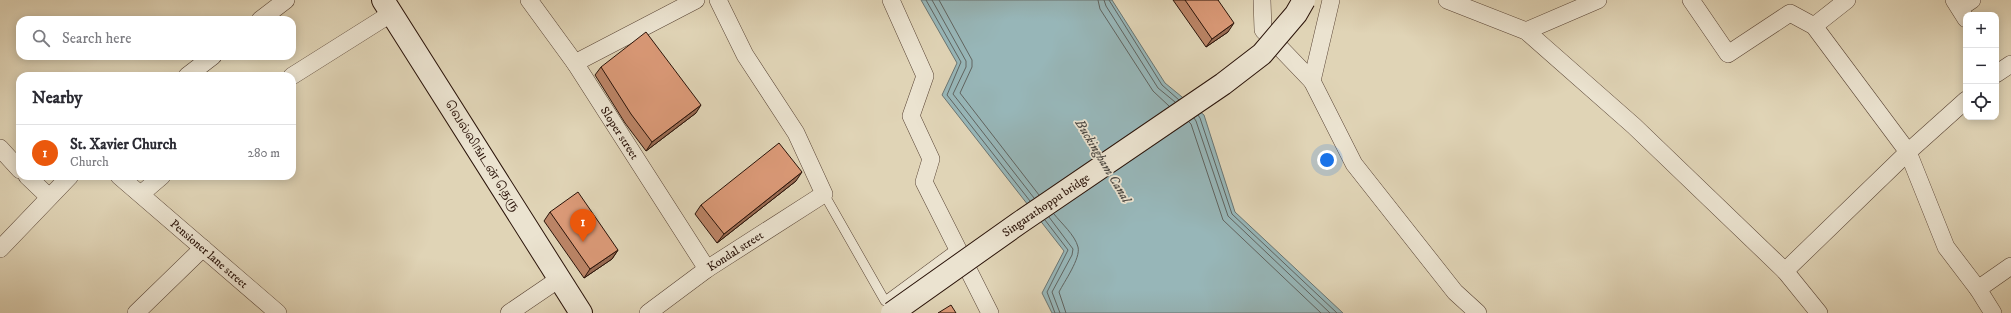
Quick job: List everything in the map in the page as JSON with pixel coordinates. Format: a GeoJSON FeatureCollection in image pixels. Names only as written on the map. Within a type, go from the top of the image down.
{"type":"FeatureCollection","features":[{"type":"Feature","properties":{"kind":"main road","name":"Singarathoppu bridge"},"geometry":{"type":"LineString","coordinates":[[892,313],[1019,223],[1223,84],[1262,54],[1296,14],[1304,0]]}},
{"type":"Feature","properties":{"kind":"main road","name":"வெல்லிங்டன் தெரு"},"geometry":{"type":"LineString","coordinates":[[388,6],[581,313]]}},
{"type":"Feature","properties":{"kind":"street"},"geometry":{"type":"LineString","coordinates":[[265,16],[286,0]]}},
{"type":"Feature","properties":{"kind":"street","name":"Sloper street"},"geometry":{"type":"LineString","coordinates":[[529,0],[575,63],[707,269]]}},
{"type":"Feature","properties":{"kind":"street"},"geometry":{"type":"LineString","coordinates":[[575,63],[696,0]]}},
{"type":"Feature","properties":{"kind":"street"},"geometry":{"type":"LineString","coordinates":[[718,0],[745,55],[796,133],[824,194]]}},
{"type":"Feature","properties":{"kind":"street"},"geometry":{"type":"LineString","coordinates":[[891,0],[925,76],[911,116],[931,159],[924,182],[990,313]]}},
{"type":"Feature","properties":{"kind":"street"},"geometry":{"type":"LineString","coordinates":[[1262,0],[1263,30],[1312,81],[1354,164],[1455,292],[1478,313]]}},
{"type":"Feature","properties":{"kind":"street"},"geometry":{"type":"LineString","coordinates":[[1312,81],[1331,0]]}},
{"type":"Feature","properties":{"kind":"street"},"geometry":{"type":"LineString","coordinates":[[1448,0],[1526,31],[1634,126],[1784,271],[1819,313]]}},
{"type":"Feature","properties":{"kind":"street"},"geometry":{"type":"LineString","coordinates":[[1526,31],[1598,0]]}},
{"type":"Feature","properties":{"kind":"street"},"geometry":{"type":"LineString","coordinates":[[1690,0],[1728,54],[1787,7],[1814,26],[1908,152],[1946,247],[1978,289],[1993,313]]}},
{"type":"Feature","properties":{"kind":"street"},"geometry":{"type":"LineString","coordinates":[[1814,26],[1847,0]]}},
{"type":"Feature","properties":{"kind":"street"},"geometry":{"type":"LineString","coordinates":[[296,73],[388,6]]}},
{"type":"Feature","properties":{"kind":"street"},"geometry":{"type":"LineString","coordinates":[[192,72],[208,60]]}},
{"type":"Feature","properties":{"kind":"street"},"geometry":{"type":"LineString","coordinates":[[1784,271],[1908,152],[1963,103]]}},
{"type":"Feature","properties":{"kind":"street"},"geometry":{"type":"LineString","coordinates":[[0,148],[16,166]]}},
{"type":"Feature","properties":{"kind":"street"},"geometry":{"type":"LineString","coordinates":[[31,180],[49,198]]}},
{"type":"Feature","properties":{"kind":"street"},"geometry":{"type":"LineString","coordinates":[[0,249],[66,180]]}},
{"type":"Feature","properties":{"kind":"street","name":"Pensioner lane street"},"geometry":{"type":"LineString","coordinates":[[124,180],[278,313]]}},
{"type":"Feature","properties":{"kind":"street"},"geometry":{"type":"LineString","coordinates":[[141,194],[157,180]]}},
{"type":"Feature","properties":{"kind":"street","name":"Kondal street"},"geometry":{"type":"LineString","coordinates":[[648,313],[707,269],[824,194]]}},
{"type":"Feature","properties":{"kind":"street"},"geometry":{"type":"LineString","coordinates":[[136,313],[203,248]]}},
{"type":"Feature","properties":{"kind":"street"},"geometry":{"type":"LineString","coordinates":[[1978,289],[2011,266]]}},
{"type":"Feature","properties":{"kind":"street"},"geometry":{"type":"LineString","coordinates":[[509,313],[559,279]]}},
{"type":"Feature","properties":{"kind":"lane"},"geometry":{"type":"LineString","coordinates":[[824,194],[885,301],[957,248]]}},
{"type":"Feature","properties":{"kind":"water","name":"Buckingham Canal"},"geometry":{"type":"Polygon","coordinates":[[[921,0],[1112,0],[1165,83],[1204,115],[1235,212],[1343,313],[1052,313],[1042,293],[1064,251],[942,95],[957,63],[921,0]]]}},
{"type":"Feature","properties":{"kind":"building"},"geometry":{"type":"Polygon","coordinates":[[[1185,0],[1218,0],[1234,23],[1212,39],[1185,0]]]}},
{"type":"Feature","properties":{"kind":"building"},"geometry":{"type":"Polygon","coordinates":[[[646,32],[701,105],[652,142],[631,114],[601,67],[646,32]]]}},
{"type":"Feature","properties":{"kind":"building"},"geometry":{"type":"Polygon","coordinates":[[[779,143],[802,172],[724,234],[701,205],[779,143]]]}},
{"type":"Feature","properties":{"kind":"building"},"geometry":{"type":"Polygon","coordinates":[[[578,192],[618,250],[590,269],[550,212],[578,192]]]}},
{"type":"Feature","properties":{"kind":"building"},"geometry":{"type":"Polygon","coordinates":[[[951,305],[956,313],[938,313],[951,305]]]}},
{"type":"Feature","properties":{"kind":"place","name":"St. Xavier Church"},"geometry":{"type":"Point","coordinates":[583,242]}}]}
